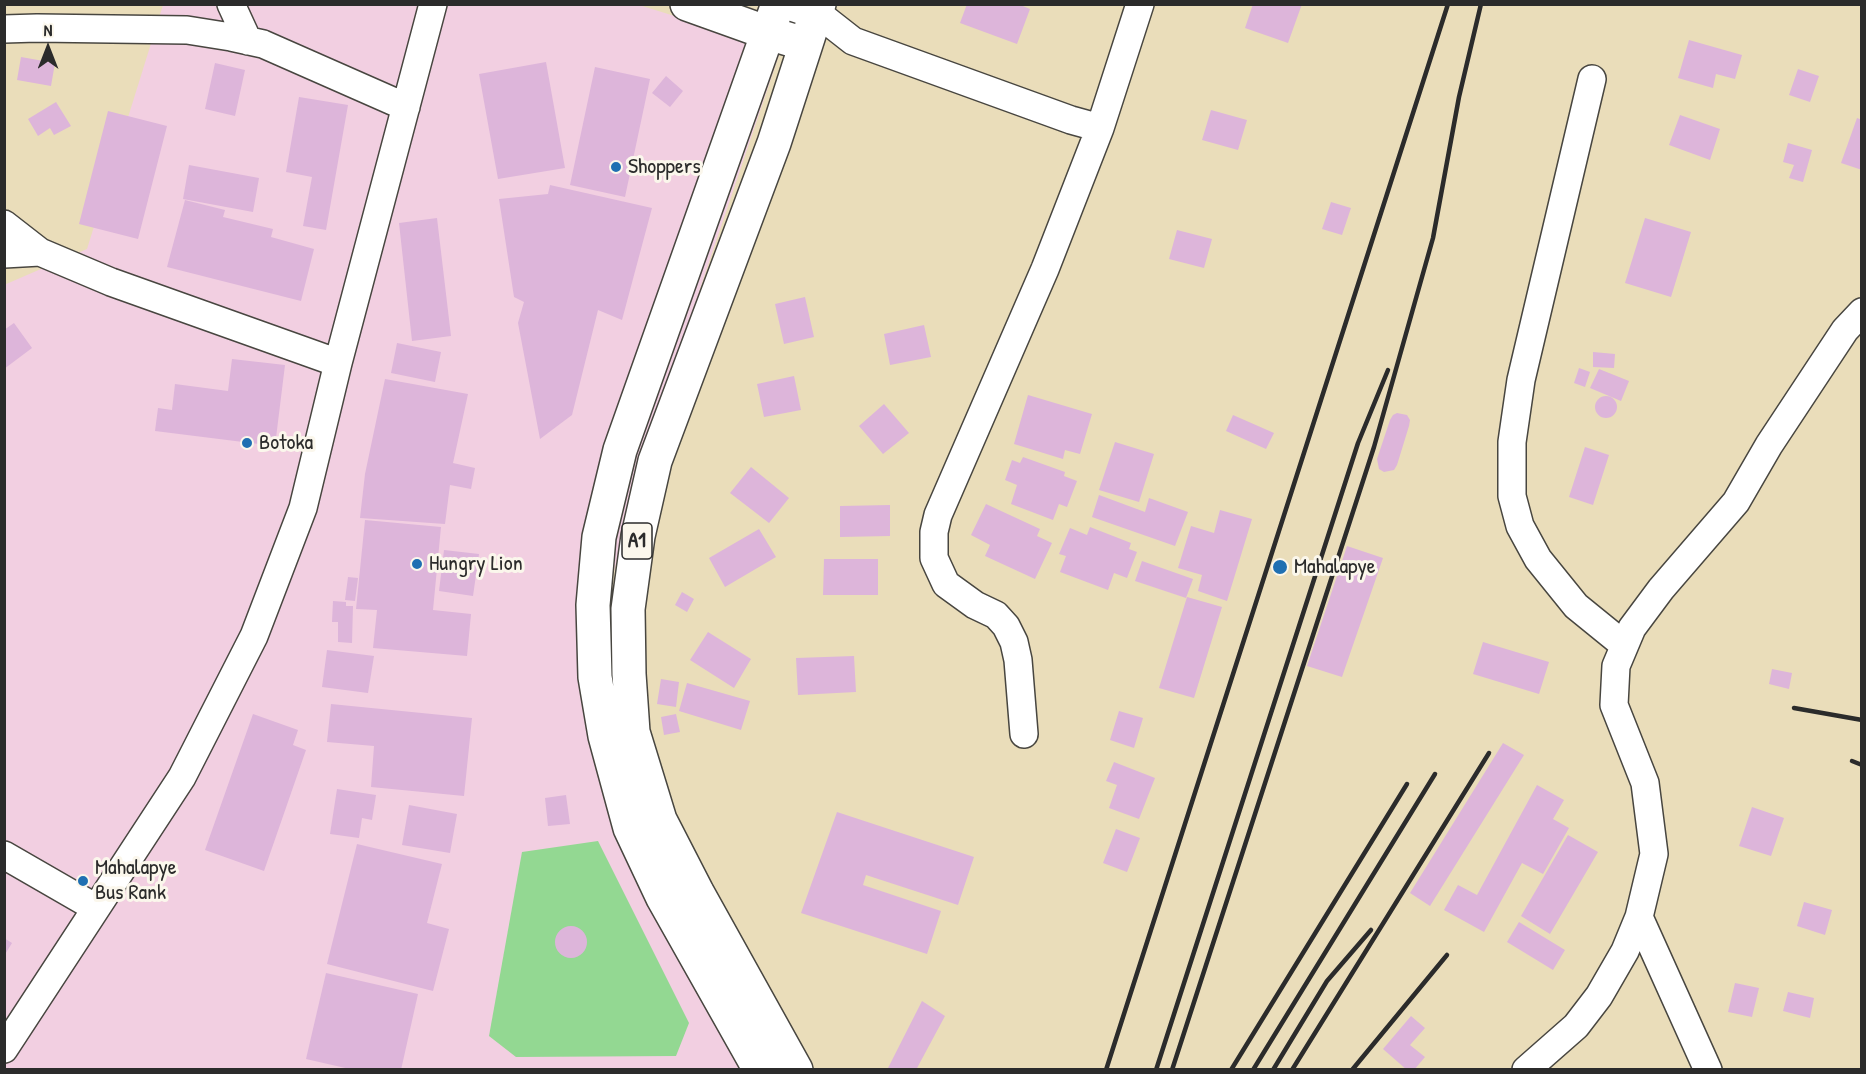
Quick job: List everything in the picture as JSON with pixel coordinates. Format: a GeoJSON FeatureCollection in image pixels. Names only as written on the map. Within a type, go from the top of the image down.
{"type":"FeatureCollection","features":[{"type":"Feature","properties":{"kind":"main road"},"geometry":{"type":"LineString","coordinates":[[687,4],[773,19],[805,44]]}},
{"type":"Feature","properties":{"kind":"main road","name":"A1"},"geometry":{"type":"LineString","coordinates":[[796,1070],[697,892],[660,820],[633,732],[628,674],[628,609],[638,536],[655,462],[774,143],[805,44],[809,7]]}},
{"type":"Feature","properties":{"kind":"main road","name":"A1"},"geometry":{"type":"LineString","coordinates":[[760,1070],[663,898],[630,828],[605,736],[595,677],[593,605],[599,537],[620,450],[773,19]]}},
{"type":"Feature","properties":{"kind":"street"},"geometry":{"type":"LineString","coordinates":[[231,4],[248,41]]}},
{"type":"Feature","properties":{"kind":"street"},"geometry":{"type":"LineString","coordinates":[[4,1049],[182,777],[254,636],[303,508],[338,363],[433,4]]}},
{"type":"Feature","properties":{"kind":"street"},"geometry":{"type":"LineString","coordinates":[[1024,734],[1018,660],[1014,642],[1006,626],[996,615],[975,605],[946,584],[934,558],[934,532],[938,515],[1045,269],[1100,128],[1140,4]]}},
{"type":"Feature","properties":{"kind":"street"},"geometry":{"type":"LineString","coordinates":[[809,7],[853,41],[1071,120],[1100,128]]}},
{"type":"Feature","properties":{"kind":"street"},"geometry":{"type":"LineString","coordinates":[[4,29],[187,30],[248,41],[263,45],[406,107]]}},
{"type":"Feature","properties":{"kind":"street"},"geometry":{"type":"LineString","coordinates":[[805,44],[853,41]]}},
{"type":"Feature","properties":{"kind":"street"},"geometry":{"type":"LineString","coordinates":[[1592,79],[1521,380],[1512,442],[1512,496],[1520,526],[1538,559],[1576,606],[1624,645]]}},
{"type":"Feature","properties":{"kind":"street"},"geometry":{"type":"LineString","coordinates":[[4,224],[40,252],[111,282],[338,363]]}},
{"type":"Feature","properties":{"kind":"street"},"geometry":{"type":"LineString","coordinates":[[4,254],[40,252]]}},
{"type":"Feature","properties":{"kind":"street"},"geometry":{"type":"LineString","coordinates":[[1527,1070],[1576,1026],[1599,996],[1625,951],[1639,917],[1654,854],[1645,783],[1614,705],[1616,666],[1624,645],[1632,628],[1661,589],[1736,502],[1768,445],[1845,330],[1862,312]]}},
{"type":"Feature","properties":{"kind":"street"},"geometry":{"type":"LineString","coordinates":[[4,855],[96,908]]}},
{"type":"Feature","properties":{"kind":"street"},"geometry":{"type":"LineString","coordinates":[[1639,917],[1708,1070]]}},
{"type":"Feature","properties":{"kind":"shaded area"},"geometry":{"type":"Polygon","coordinates":[[[163,5],[639,5],[781,49],[654,425],[611,582],[607,683],[774,1069],[5,1069],[4,285],[87,249],[163,5]]]}},
{"type":"Feature","properties":{"kind":"green space"},"geometry":{"type":"Polygon","coordinates":[[[598,841],[689,1023],[676,1056],[516,1057],[489,1036],[522,852],[598,841]]]}},
{"type":"Feature","properties":{"kind":"building"},"geometry":{"type":"Polygon","coordinates":[[[967,4],[1018,4],[1030,9],[1017,44],[960,23],[967,4]]]}},
{"type":"Feature","properties":{"kind":"building"},"geometry":{"type":"Polygon","coordinates":[[[1253,4],[1302,4],[1288,43],[1245,28],[1253,4]]]}},
{"type":"Feature","properties":{"kind":"building"},"geometry":{"type":"Polygon","coordinates":[[[1689,40],[1742,55],[1735,79],[1716,74],[1713,88],[1678,78],[1689,40]]]}},
{"type":"Feature","properties":{"kind":"building"},"geometry":{"type":"Polygon","coordinates":[[[21,57],[55,63],[51,86],[17,80],[21,57]]]}},
{"type":"Feature","properties":{"kind":"building"},"geometry":{"type":"Polygon","coordinates":[[[546,62],[565,168],[498,179],[479,74],[546,62]]]}},
{"type":"Feature","properties":{"kind":"building"},"geometry":{"type":"Polygon","coordinates":[[[215,63],[245,70],[235,116],[205,109],[215,63]]]}},
{"type":"Feature","properties":{"kind":"building"},"geometry":{"type":"Polygon","coordinates":[[[595,67],[650,79],[625,197],[570,185],[595,67]]]}},
{"type":"Feature","properties":{"kind":"building"},"geometry":{"type":"Polygon","coordinates":[[[1798,69],[1819,76],[1810,102],[1789,95],[1798,69]]]}},
{"type":"Feature","properties":{"kind":"building"},"geometry":{"type":"Polygon","coordinates":[[[666,76],[683,91],[670,107],[652,93],[666,76]]]}},
{"type":"Feature","properties":{"kind":"building"},"geometry":{"type":"Polygon","coordinates":[[[299,97],[348,105],[326,230],[303,226],[312,177],[286,172],[299,97]]]}},
{"type":"Feature","properties":{"kind":"building"},"geometry":{"type":"Polygon","coordinates":[[[56,102],[71,126],[54,135],[50,128],[38,136],[28,119],[56,102]]]}},
{"type":"Feature","properties":{"kind":"building"},"geometry":{"type":"Polygon","coordinates":[[[1211,110],[1247,120],[1238,150],[1202,140],[1211,110]]]}},
{"type":"Feature","properties":{"kind":"building"},"geometry":{"type":"Polygon","coordinates":[[[108,111],[167,126],[138,239],[79,224],[108,111]]]}},
{"type":"Feature","properties":{"kind":"building"},"geometry":{"type":"Polygon","coordinates":[[[1680,115],[1720,129],[1710,160],[1669,145],[1680,115]]]}},
{"type":"Feature","properties":{"kind":"building"},"geometry":{"type":"Polygon","coordinates":[[[1857,118],[1862,120],[1862,170],[1841,163],[1857,118]]]}},
{"type":"Feature","properties":{"kind":"building"},"geometry":{"type":"Polygon","coordinates":[[[1788,143],[1812,150],[1803,182],[1789,178],[1794,165],[1783,162],[1788,143]]]}},
{"type":"Feature","properties":{"kind":"building"},"geometry":{"type":"Polygon","coordinates":[[[189,165],[259,178],[253,212],[183,199],[189,165]]]}},
{"type":"Feature","properties":{"kind":"building"},"geometry":{"type":"Polygon","coordinates":[[[550,185],[652,208],[622,320],[598,310],[572,415],[540,439],[518,323],[524,302],[514,297],[499,199],[548,194],[550,185]]]}},
{"type":"Feature","properties":{"kind":"building"},"geometry":{"type":"Polygon","coordinates":[[[185,200],[225,210],[223,217],[273,229],[271,237],[314,249],[301,301],[167,267],[185,200]]]}},
{"type":"Feature","properties":{"kind":"building"},"geometry":{"type":"Polygon","coordinates":[[[1331,202],[1351,208],[1342,235],[1322,229],[1331,202]]]}},
{"type":"Feature","properties":{"kind":"building"},"geometry":{"type":"Polygon","coordinates":[[[437,218],[451,336],[412,341],[399,223],[437,218]]]}},
{"type":"Feature","properties":{"kind":"building"},"geometry":{"type":"Polygon","coordinates":[[[1645,218],[1691,232],[1671,297],[1625,283],[1645,218]]]}},
{"type":"Feature","properties":{"kind":"building"},"geometry":{"type":"Polygon","coordinates":[[[1177,230],[1212,239],[1204,268],[1169,259],[1177,230]]]}},
{"type":"Feature","properties":{"kind":"building"},"geometry":{"type":"Polygon","coordinates":[[[805,297],[814,337],[784,344],[775,304],[805,297]]]}},
{"type":"Feature","properties":{"kind":"building"},"geometry":{"type":"Polygon","coordinates":[[[14,323],[32,348],[4,369],[4,330],[14,323]]]}},
{"type":"Feature","properties":{"kind":"building"},"geometry":{"type":"Polygon","coordinates":[[[924,325],[931,357],[890,365],[884,334],[924,325]]]}},
{"type":"Feature","properties":{"kind":"building"},"geometry":{"type":"Polygon","coordinates":[[[397,343],[441,352],[435,382],[391,373],[397,343]]]}},
{"type":"Feature","properties":{"kind":"building"},"geometry":{"type":"Polygon","coordinates":[[[1593,352],[1615,354],[1614,368],[1593,367],[1593,352]]]}},
{"type":"Feature","properties":{"kind":"building"},"geometry":{"type":"Polygon","coordinates":[[[232,359],[285,365],[275,446],[155,431],[158,408],[172,410],[175,384],[228,391],[232,359]]]}},
{"type":"Feature","properties":{"kind":"building"},"geometry":{"type":"Polygon","coordinates":[[[1579,368],[1590,372],[1585,387],[1574,383],[1579,368]]]}},
{"type":"Feature","properties":{"kind":"building"},"geometry":{"type":"Polygon","coordinates":[[[1599,369],[1629,381],[1621,401],[1590,388],[1599,369]]]}},
{"type":"Feature","properties":{"kind":"building"},"geometry":{"type":"Polygon","coordinates":[[[794,376],[801,410],[764,417],[757,384],[794,376]]]}},
{"type":"Feature","properties":{"kind":"building"},"geometry":{"type":"Polygon","coordinates":[[[385,379],[468,394],[453,463],[475,468],[471,489],[450,485],[445,524],[360,518],[365,474],[385,379]]]}},
{"type":"Feature","properties":{"kind":"building"},"geometry":{"type":"Polygon","coordinates":[[[1028,395],[1092,414],[1080,454],[1065,450],[1063,459],[1014,444],[1028,395]]]}},
{"type":"Feature","properties":{"kind":"building"},"geometry":{"type":"Polygon","coordinates":[[[1606,396],[1614,399],[1617,407],[1614,415],[1606,418],[1598,415],[1595,407],[1598,399],[1606,396]]]}},
{"type":"Feature","properties":{"kind":"building"},"geometry":{"type":"Polygon","coordinates":[[[884,404],[909,433],[883,454],[859,426],[884,404]]]}},
{"type":"Feature","properties":{"kind":"building"},"geometry":{"type":"Polygon","coordinates":[[[1397,413],[1407,415],[1410,420],[1409,426],[1397,465],[1394,470],[1384,472],[1379,469],[1377,459],[1390,420],[1397,413]]]}},
{"type":"Feature","properties":{"kind":"building"},"geometry":{"type":"Polygon","coordinates":[[[1233,415],[1274,433],[1266,449],[1226,431],[1233,415]]]}},
{"type":"Feature","properties":{"kind":"building"},"geometry":{"type":"Polygon","coordinates":[[[1115,442],[1154,454],[1139,502],[1099,490],[1115,442]]]}},
{"type":"Feature","properties":{"kind":"building"},"geometry":{"type":"Polygon","coordinates":[[[1585,447],[1609,455],[1593,505],[1569,497],[1585,447]]]}},
{"type":"Feature","properties":{"kind":"building"},"geometry":{"type":"Polygon","coordinates":[[[1023,457],[1065,472],[1064,476],[1077,481],[1067,507],[1059,504],[1053,520],[1011,504],[1017,485],[1005,480],[1012,460],[1020,463],[1023,457]]]}},
{"type":"Feature","properties":{"kind":"building"},"geometry":{"type":"Polygon","coordinates":[[[751,467],[789,498],[769,523],[730,493],[751,467]]]}},
{"type":"Feature","properties":{"kind":"building"},"geometry":{"type":"Polygon","coordinates":[[[1099,495],[1145,512],[1149,498],[1188,512],[1175,546],[1092,517],[1099,495]]]}},
{"type":"Feature","properties":{"kind":"building"},"geometry":{"type":"Polygon","coordinates":[[[986,504],[1040,529],[1037,536],[1052,543],[1035,579],[985,556],[990,545],[971,535],[986,504]]]}},
{"type":"Feature","properties":{"kind":"building"},"geometry":{"type":"Polygon","coordinates":[[[890,505],[890,536],[840,537],[840,506],[890,505]]]}},
{"type":"Feature","properties":{"kind":"building"},"geometry":{"type":"Polygon","coordinates":[[[1220,510],[1252,519],[1227,601],[1198,591],[1202,575],[1178,568],[1191,526],[1214,533],[1220,510]]]}},
{"type":"Feature","properties":{"kind":"building"},"geometry":{"type":"Polygon","coordinates":[[[365,520],[441,527],[433,610],[471,614],[467,656],[373,648],[377,610],[356,609],[365,520]]]}},
{"type":"Feature","properties":{"kind":"building"},"geometry":{"type":"Polygon","coordinates":[[[1090,527],[1131,543],[1129,549],[1137,552],[1127,578],[1114,573],[1108,590],[1060,572],[1066,556],[1059,554],[1070,528],[1087,535],[1090,527]]]}},
{"type":"Feature","properties":{"kind":"building"},"geometry":{"type":"Polygon","coordinates":[[[759,529],[776,557],[725,587],[709,558],[759,529]]]}},
{"type":"Feature","properties":{"kind":"building"},"geometry":{"type":"Polygon","coordinates":[[[1347,546],[1383,558],[1342,677],[1307,666],[1347,546]]]}},
{"type":"Feature","properties":{"kind":"building"},"geometry":{"type":"Polygon","coordinates":[[[444,550],[479,554],[473,596],[439,591],[444,550]]]}},
{"type":"Feature","properties":{"kind":"building"},"geometry":{"type":"Polygon","coordinates":[[[824,559],[878,559],[878,595],[823,595],[824,559]]]}},
{"type":"Feature","properties":{"kind":"building"},"geometry":{"type":"Polygon","coordinates":[[[1142,561],[1193,579],[1186,598],[1135,581],[1142,561]]]}},
{"type":"Feature","properties":{"kind":"building"},"geometry":{"type":"Polygon","coordinates":[[[348,577],[358,578],[355,601],[345,600],[348,577]]]}},
{"type":"Feature","properties":{"kind":"building"},"geometry":{"type":"Polygon","coordinates":[[[682,592],[694,599],[687,612],[675,605],[682,592]]]}},
{"type":"Feature","properties":{"kind":"building"},"geometry":{"type":"Polygon","coordinates":[[[1187,597],[1222,607],[1194,698],[1159,688],[1187,597]]]}},
{"type":"Feature","properties":{"kind":"building"},"geometry":{"type":"Polygon","coordinates":[[[333,601],[346,602],[346,606],[353,606],[352,643],[338,642],[338,622],[332,622],[333,601]]]}},
{"type":"Feature","properties":{"kind":"building"},"geometry":{"type":"Polygon","coordinates":[[[708,632],[751,659],[734,688],[690,660],[708,632]]]}},
{"type":"Feature","properties":{"kind":"building"},"geometry":{"type":"Polygon","coordinates":[[[1483,642],[1549,662],[1539,694],[1473,674],[1483,642]]]}},
{"type":"Feature","properties":{"kind":"building"},"geometry":{"type":"Polygon","coordinates":[[[327,650],[374,656],[368,693],[322,687],[327,650]]]}},
{"type":"Feature","properties":{"kind":"building"},"geometry":{"type":"Polygon","coordinates":[[[854,656],[856,692],[798,695],[796,658],[854,656]]]}},
{"type":"Feature","properties":{"kind":"building"},"geometry":{"type":"Polygon","coordinates":[[[1772,669],[1792,673],[1789,689],[1769,684],[1772,669]]]}},
{"type":"Feature","properties":{"kind":"building"},"geometry":{"type":"Polygon","coordinates":[[[661,679],[679,682],[676,707],[657,704],[661,679]]]}},
{"type":"Feature","properties":{"kind":"building"},"geometry":{"type":"Polygon","coordinates":[[[687,683],[750,701],[741,730],[679,711],[687,683]]]}},
{"type":"Feature","properties":{"kind":"building"},"geometry":{"type":"Polygon","coordinates":[[[331,704],[472,718],[464,796],[371,787],[374,746],[327,742],[331,704]]]}},
{"type":"Feature","properties":{"kind":"building"},"geometry":{"type":"Polygon","coordinates":[[[1119,711],[1143,718],[1134,748],[1110,740],[1119,711]]]}},
{"type":"Feature","properties":{"kind":"building"},"geometry":{"type":"Polygon","coordinates":[[[253,714],[298,730],[293,745],[306,750],[264,871],[205,850],[253,714]]]}},
{"type":"Feature","properties":{"kind":"building"},"geometry":{"type":"Polygon","coordinates":[[[676,714],[680,732],[664,735],[661,717],[676,714]]]}},
{"type":"Feature","properties":{"kind":"building"},"geometry":{"type":"Polygon","coordinates":[[[1503,743],[1524,755],[1430,906],[1410,893],[1503,743]]]}},
{"type":"Feature","properties":{"kind":"building"},"geometry":{"type":"Polygon","coordinates":[[[1114,762],[1155,778],[1139,819],[1109,808],[1117,785],[1106,781],[1114,762]]]}},
{"type":"Feature","properties":{"kind":"building"},"geometry":{"type":"Polygon","coordinates":[[[1537,785],[1564,800],[1553,819],[1569,828],[1543,874],[1522,863],[1484,932],[1444,910],[1458,885],[1477,895],[1537,785]]]}},
{"type":"Feature","properties":{"kind":"building"},"geometry":{"type":"Polygon","coordinates":[[[337,789],[376,795],[372,820],[362,818],[359,838],[330,834],[337,789]]]}},
{"type":"Feature","properties":{"kind":"building"},"geometry":{"type":"Polygon","coordinates":[[[566,795],[570,824],[548,826],[545,798],[566,795]]]}},
{"type":"Feature","properties":{"kind":"building"},"geometry":{"type":"Polygon","coordinates":[[[409,805],[457,814],[450,853],[402,845],[409,805]]]}},
{"type":"Feature","properties":{"kind":"building"},"geometry":{"type":"Polygon","coordinates":[[[1752,807],[1784,818],[1771,856],[1739,846],[1752,807]]]}},
{"type":"Feature","properties":{"kind":"building"},"geometry":{"type":"Polygon","coordinates":[[[837,812],[974,857],[958,905],[866,875],[863,885],[941,911],[927,954],[801,913],[837,812]]]}},
{"type":"Feature","properties":{"kind":"building"},"geometry":{"type":"Polygon","coordinates":[[[1116,829],[1140,838],[1127,872],[1103,863],[1116,829]]]}},
{"type":"Feature","properties":{"kind":"building"},"geometry":{"type":"Polygon","coordinates":[[[1568,835],[1598,852],[1550,934],[1521,916],[1568,835]]]}},
{"type":"Feature","properties":{"kind":"building"},"geometry":{"type":"Polygon","coordinates":[[[357,844],[442,864],[427,923],[449,929],[433,991],[327,964],[357,844]]]}},
{"type":"Feature","properties":{"kind":"building"},"geometry":{"type":"Polygon","coordinates":[[[1804,902],[1832,910],[1825,935],[1797,926],[1804,902]]]}},
{"type":"Feature","properties":{"kind":"building"},"geometry":{"type":"Polygon","coordinates":[[[1519,922],[1565,950],[1553,970],[1507,942],[1519,922]]]}},
{"type":"Feature","properties":{"kind":"building"},"geometry":{"type":"Polygon","coordinates":[[[571,926],[583,930],[587,942],[583,954],[571,958],[559,954],[555,942],[559,930],[571,926]]]}},
{"type":"Feature","properties":{"kind":"building"},"geometry":{"type":"Polygon","coordinates":[[[4,938],[12,943],[4,956],[4,938]]]}},
{"type":"Feature","properties":{"kind":"building"},"geometry":{"type":"Polygon","coordinates":[[[326,973],[418,994],[401,1070],[354,1070],[306,1059],[326,973]]]}},
{"type":"Feature","properties":{"kind":"building"},"geometry":{"type":"Polygon","coordinates":[[[1735,983],[1759,988],[1752,1017],[1728,1012],[1735,983]]]}},
{"type":"Feature","properties":{"kind":"building"},"geometry":{"type":"Polygon","coordinates":[[[1788,992],[1814,998],[1810,1018],[1783,1011],[1788,992]]]}},
{"type":"Feature","properties":{"kind":"building"},"geometry":{"type":"Polygon","coordinates":[[[922,1001],[945,1016],[916,1070],[887,1070],[922,1001]]]}},
{"type":"Feature","properties":{"kind":"building"},"geometry":{"type":"Polygon","coordinates":[[[1411,1016],[1425,1028],[1410,1045],[1425,1057],[1414,1070],[1407,1070],[1383,1049],[1411,1016]]]}},
{"type":"Feature","properties":{"kind":"railway"},"geometry":{"type":"LineString","coordinates":[[1106,1070],[1448,4]]}},
{"type":"Feature","properties":{"kind":"railway"},"geometry":{"type":"LineString","coordinates":[[1172,1070],[1374,447],[1433,238],[1459,97],[1481,4]]}},
{"type":"Feature","properties":{"kind":"railway"},"geometry":{"type":"LineString","coordinates":[[1156,1070],[1358,443],[1388,370]]}},
{"type":"Feature","properties":{"kind":"railway"},"geometry":{"type":"LineString","coordinates":[[1794,708],[1862,720]]}},
{"type":"Feature","properties":{"kind":"railway"},"geometry":{"type":"LineString","coordinates":[[1292,1070],[1489,753]]}},
{"type":"Feature","properties":{"kind":"railway"},"geometry":{"type":"LineString","coordinates":[[1852,761],[1862,765]]}},
{"type":"Feature","properties":{"kind":"railway"},"geometry":{"type":"LineString","coordinates":[[1253,1070],[1435,774]]}},
{"type":"Feature","properties":{"kind":"railway"},"geometry":{"type":"LineString","coordinates":[[1231,1070],[1407,784]]}},
{"type":"Feature","properties":{"kind":"railway"},"geometry":{"type":"LineString","coordinates":[[1273,1070],[1327,981],[1371,930]]}},
{"type":"Feature","properties":{"kind":"railway"},"geometry":{"type":"LineString","coordinates":[[1352,1070],[1447,955]]}},
{"type":"Feature","properties":{"kind":"place","name":"Shoppers"},"geometry":{"type":"Point","coordinates":[616,167]}},
{"type":"Feature","properties":{"kind":"place","name":"Botoka"},"geometry":{"type":"Point","coordinates":[247,443]}},
{"type":"Feature","properties":{"kind":"place","name":"Hungry Lion"},"geometry":{"type":"Point","coordinates":[417,564]}},
{"type":"Feature","properties":{"kind":"place","name":"Mahalapye"},"geometry":{"type":"Point","coordinates":[1280,567]}},
{"type":"Feature","properties":{"kind":"place","name":"Mahalapye Bus Rank"},"geometry":{"type":"Point","coordinates":[83,881]}}]}
